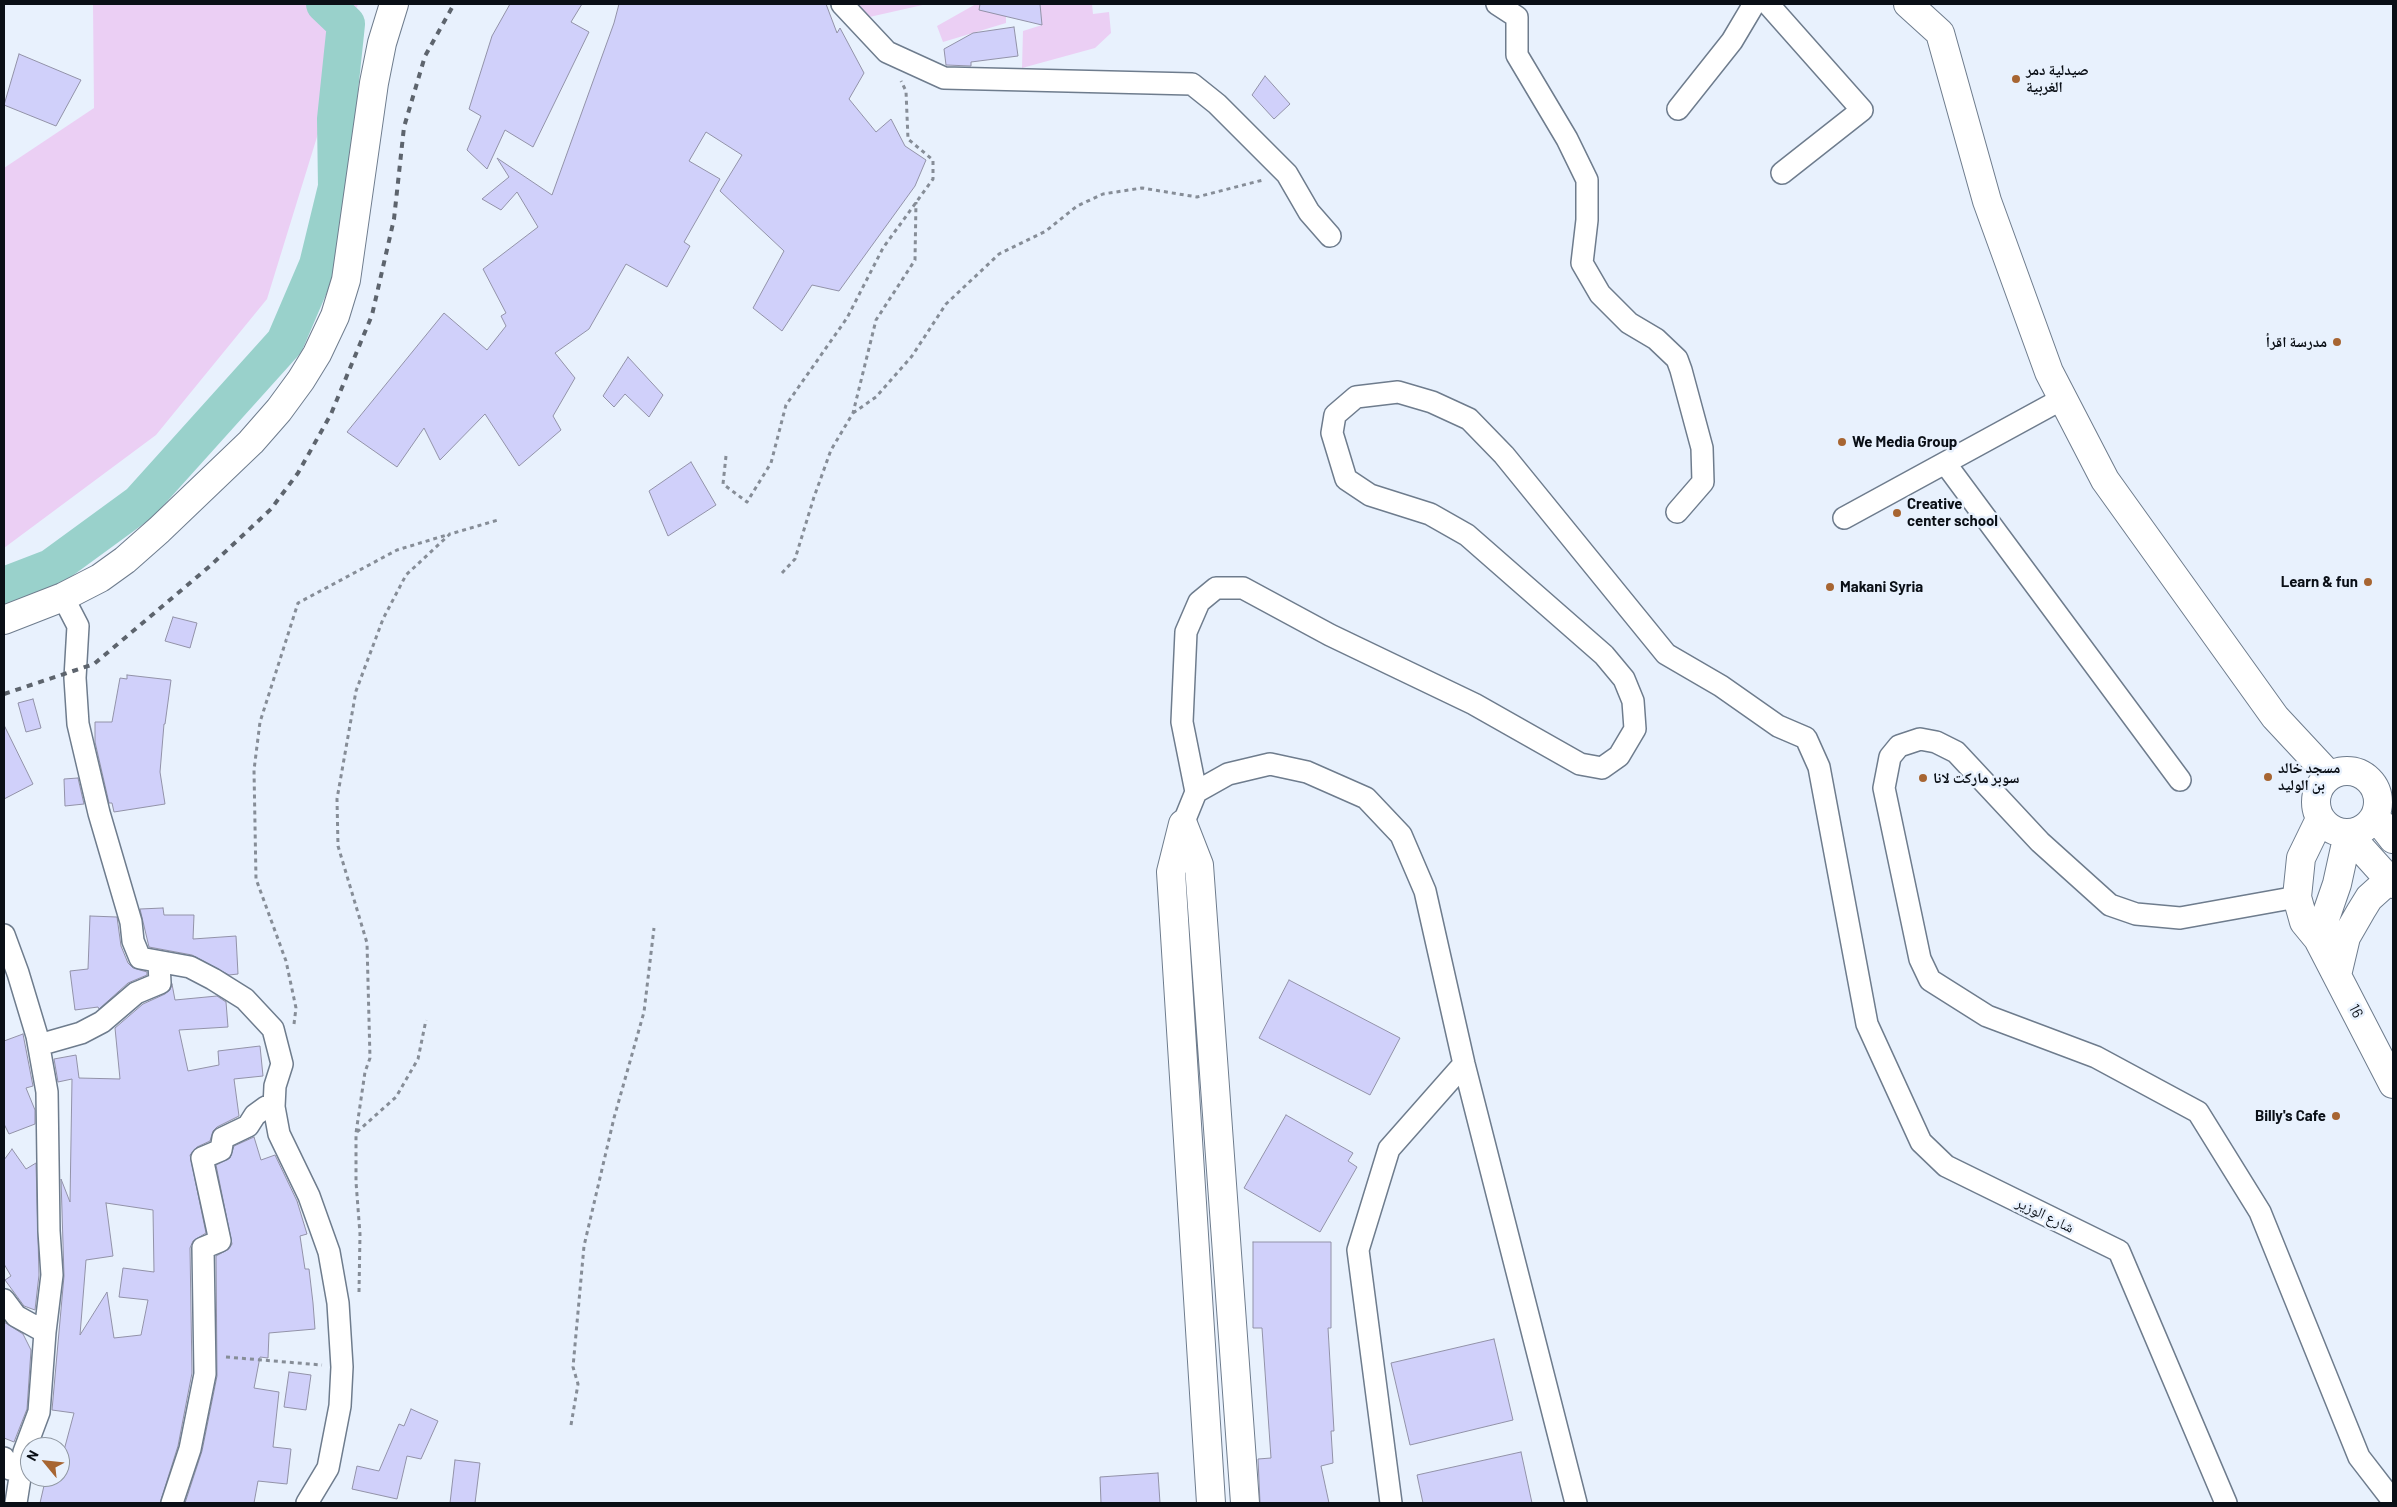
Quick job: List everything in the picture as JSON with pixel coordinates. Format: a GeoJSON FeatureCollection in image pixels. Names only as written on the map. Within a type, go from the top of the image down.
{"type":"FeatureCollection","features":[{"type":"Feature","properties":{"kind":"street"},"geometry":{"type":"LineString","coordinates":[[4,620],[63,597],[100,578],[125,560],[251,442],[279,410],[317,354],[335,316],[346,280],[374,83],[382,42],[394,4]]}},
{"type":"Feature","properties":{"kind":"street"},"geometry":{"type":"LineString","coordinates":[[842,4],[887,52],[944,78],[1192,84],[1217,104],[1287,174],[1309,212],[1330,236]]}},
{"type":"Feature","properties":{"kind":"street"},"geometry":{"type":"LineString","coordinates":[[1497,4],[1522,10],[1517,54],[1567,139],[1587,180],[1587,220],[1582,263],[1600,294],[1629,323],[1656,339],[1676,359],[1681,370],[1702,448],[1703,482],[1678,512]]}},
{"type":"Feature","properties":{"kind":"street"},"geometry":{"type":"LineString","coordinates":[[1678,109],[1732,41],[1754,4]]}},
{"type":"Feature","properties":{"kind":"street"},"geometry":{"type":"LineString","coordinates":[[1768,4],[1862,110],[1782,173]]}},
{"type":"Feature","properties":{"kind":"street"},"geometry":{"type":"LineString","coordinates":[[1908,4],[1940,34],[1988,201],[2048,372],[2105,480],[2276,717],[2330,776]]}},
{"type":"Feature","properties":{"kind":"street","name":"شارع الوزير"},"geometry":{"type":"LineString","coordinates":[[1196,792],[1182,722],[1186,632],[1199,602],[1216,588],[1243,588],[1330,635],[1474,704],[1580,764],[1602,768],[1619,756],[1635,730],[1633,701],[1624,679],[1604,655],[1474,542],[1430,514],[1370,494],[1346,479],[1332,433],[1335,415],[1356,397],[1398,392],[1432,402],[1470,419],[1504,455],[1666,654],[1721,686],[1778,726],[1806,738],[1819,767],[1850,944],[1867,1024],[1921,1142],[1946,1166],[2119,1251],[2226,1503]]}},
{"type":"Feature","properties":{"kind":"street"},"geometry":{"type":"LineString","coordinates":[[1844,518],[2062,399]]}},
{"type":"Feature","properties":{"kind":"street"},"geometry":{"type":"LineString","coordinates":[[1945,463],[2180,780]]}},
{"type":"Feature","properties":{"kind":"street"},"geometry":{"type":"LineString","coordinates":[[63,597],[78,626],[75,678],[78,724],[99,813],[131,922],[133,941],[140,958],[159,963],[190,967],[245,998],[273,1030],[282,1064],[275,1086],[274,1107],[279,1134],[309,1196],[329,1252],[338,1304],[342,1367],[340,1406],[328,1468],[307,1503]]}},
{"type":"Feature","properties":{"kind":"street"},"geometry":{"type":"LineString","coordinates":[[2297,897],[2180,918],[2136,914],[2110,905],[2040,842],[1956,752],[1936,742],[1920,739],[1898,746],[1890,757],[1884,788],[1920,959],[1930,980],[1987,1016],[2096,1057],[2198,1112],[2260,1212],[2359,1456],[2393,1501]]}},
{"type":"Feature","properties":{"kind":"street"},"geometry":{"type":"LineString","coordinates":[[1211,1503],[1171,872],[1183,824],[1196,792],[1228,774],[1270,764],[1307,772],[1366,798],[1401,835],[1425,891],[1464,1064],[1576,1503]]}},
{"type":"Feature","properties":{"kind":"street"},"geometry":{"type":"LineString","coordinates":[[2340,772],[2359,773],[2384,780],[2378,795],[2378,806],[2375,816],[2364,829],[2348,834],[2332,830],[2320,819],[2316,800],[2323,782],[2330,776],[2340,772]]}},
{"type":"Feature","properties":{"kind":"street"},"geometry":{"type":"LineString","coordinates":[[2375,816],[2393,840]]}},
{"type":"Feature","properties":{"kind":"street","name":"16"},"geometry":{"type":"LineString","coordinates":[[2320,819],[2301,858],[2297,897],[2304,922],[2318,940],[2393,1084]]}},
{"type":"Feature","properties":{"kind":"street"},"geometry":{"type":"LineString","coordinates":[[1183,824],[1199,865],[1246,1503]]}},
{"type":"Feature","properties":{"kind":"street"},"geometry":{"type":"LineString","coordinates":[[2337,975],[2346,937],[2360,911],[2370,898],[2391,882],[2348,834]]}},
{"type":"Feature","properties":{"kind":"street"},"geometry":{"type":"LineString","coordinates":[[2318,940],[2337,884],[2348,834]]}},
{"type":"Feature","properties":{"kind":"street"},"geometry":{"type":"LineString","coordinates":[[4,935],[18,973],[39,1045],[47,1092],[49,1232],[52,1275],[45,1332],[39,1412],[24,1452],[12,1465],[16,1503]]}},
{"type":"Feature","properties":{"kind":"street"},"geometry":{"type":"LineString","coordinates":[[39,1045],[81,1034],[102,1022],[136,993],[160,983],[159,963]]}},
{"type":"Feature","properties":{"kind":"street"},"geometry":{"type":"LineString","coordinates":[[1391,1503],[1358,1250],[1389,1149],[1464,1064]]}},
{"type":"Feature","properties":{"kind":"street"},"geometry":{"type":"LineString","coordinates":[[172,1503],[190,1449],[205,1374],[203,1248],[220,1241],[202,1158],[221,1150],[223,1138],[248,1126],[255,1115],[266,1107],[274,1107]]}},
{"type":"Feature","properties":{"kind":"street"},"geometry":{"type":"LineString","coordinates":[[4,1300],[16,1316],[45,1332]]}},
{"type":"Feature","properties":{"kind":"path"},"geometry":{"type":"LineString","coordinates":[[726,456],[723,484],[747,502],[771,463],[786,405],[847,318],[883,248],[933,179],[933,160],[908,139],[906,91],[887,52]]}},
{"type":"Feature","properties":{"kind":"path"},"geometry":{"type":"LineString","coordinates":[[853,413],[876,397],[912,356],[946,304],[999,254],[1046,231],[1078,206],[1103,194],[1142,188],[1197,197],[1287,174]]}},
{"type":"Feature","properties":{"kind":"path"},"geometry":{"type":"LineString","coordinates":[[782,574],[795,559],[831,450],[853,413],[876,320],[915,260],[916,202]]}},
{"type":"Feature","properties":{"kind":"path"},"geometry":{"type":"LineString","coordinates":[[282,1064],[291,1050],[296,1008],[286,960],[256,879],[254,770],[260,722],[298,603],[397,550],[498,520]]}},
{"type":"Feature","properties":{"kind":"path"},"geometry":{"type":"LineString","coordinates":[[359,1301],[360,1234],[356,1182],[356,1133],[365,1072],[370,1058],[367,943],[338,846],[337,799],[356,691],[383,619],[406,575],[450,534]]}},
{"type":"Feature","properties":{"kind":"path"},"geometry":{"type":"LineString","coordinates":[[571,1425],[578,1384],[573,1367],[584,1246],[614,1118],[644,1012],[654,928]]}},
{"type":"Feature","properties":{"kind":"path"},"geometry":{"type":"LineString","coordinates":[[356,1133],[396,1097],[418,1059],[426,1020]]}},
{"type":"Feature","properties":{"kind":"path"},"geometry":{"type":"LineString","coordinates":[[205,1356],[342,1367]]}},
{"type":"Feature","properties":{"kind":"shaded area"},"geometry":{"type":"Polygon","coordinates":[[[93,4],[358,4],[267,299],[156,435],[4,548],[4,168],[94,108],[93,4]]]}},
{"type":"Feature","properties":{"kind":"shaded area"},"geometry":{"type":"Polygon","coordinates":[[[855,4],[927,4],[865,18],[855,4]]]}},
{"type":"Feature","properties":{"kind":"shaded area"},"geometry":{"type":"Polygon","coordinates":[[[976,4],[1006,4],[1006,23],[943,42],[937,26],[976,4]]]}},
{"type":"Feature","properties":{"kind":"shaded area"},"geometry":{"type":"Polygon","coordinates":[[[1040,4],[1092,4],[1093,14],[1109,12],[1111,33],[1095,48],[1022,68],[1023,31],[1042,25],[1040,4]]]}},
{"type":"Feature","properties":{"kind":"building"},"geometry":{"type":"Polygon","coordinates":[[[510,4],[582,4],[571,22],[589,32],[533,147],[505,130],[487,169],[467,150],[481,116],[469,109],[492,36],[510,4]]]}},
{"type":"Feature","properties":{"kind":"building"},"geometry":{"type":"Polygon","coordinates":[[[619,4],[826,4],[837,33],[840,28],[864,73],[849,99],[876,132],[891,119],[905,146],[926,160],[915,186],[839,291],[812,285],[782,331],[753,308],[784,251],[720,191],[742,155],[706,132],[689,161],[720,179],[684,242],[690,246],[667,287],[626,264],[589,329],[555,353],[575,378],[553,416],[561,430],[519,466],[485,414],[440,460],[424,428],[397,467],[347,432],[444,313],[487,350],[506,326],[501,316],[506,313],[483,269],[538,227],[517,192],[501,210],[482,199],[509,177],[497,158],[552,195],[614,23],[619,4]]]}},
{"type":"Feature","properties":{"kind":"building"},"geometry":{"type":"Polygon","coordinates":[[[980,4],[1040,4],[1042,25],[979,10],[980,4]]]}},
{"type":"Feature","properties":{"kind":"building"},"geometry":{"type":"Polygon","coordinates":[[[1014,27],[1018,56],[971,62],[971,66],[946,65],[944,49],[973,33],[1014,27]]]}},
{"type":"Feature","properties":{"kind":"building"},"geometry":{"type":"Polygon","coordinates":[[[19,54],[81,80],[56,126],[4,105],[19,54]]]}},
{"type":"Feature","properties":{"kind":"building"},"geometry":{"type":"Polygon","coordinates":[[[1265,76],[1290,104],[1274,119],[1252,95],[1265,76]]]}},
{"type":"Feature","properties":{"kind":"building"},"geometry":{"type":"Polygon","coordinates":[[[628,357],[663,395],[649,417],[625,394],[614,407],[603,396],[628,357]]]}},
{"type":"Feature","properties":{"kind":"building"},"geometry":{"type":"Polygon","coordinates":[[[691,462],[716,505],[668,536],[649,491],[691,462]]]}},
{"type":"Feature","properties":{"kind":"building"},"geometry":{"type":"Polygon","coordinates":[[[173,617],[197,623],[190,648],[165,641],[173,617]]]}},
{"type":"Feature","properties":{"kind":"building"},"geometry":{"type":"Polygon","coordinates":[[[127,675],[171,680],[164,724],[160,772],[165,804],[114,812],[112,803],[109,803],[95,742],[95,722],[112,722],[120,678],[127,679],[127,675]]]}},
{"type":"Feature","properties":{"kind":"building"},"geometry":{"type":"Polygon","coordinates":[[[33,699],[41,728],[26,732],[18,703],[33,699]]]}},
{"type":"Feature","properties":{"kind":"building"},"geometry":{"type":"Polygon","coordinates":[[[4,725],[33,784],[4,799],[4,725]]]}},
{"type":"Feature","properties":{"kind":"building"},"geometry":{"type":"Polygon","coordinates":[[[78,778],[84,804],[65,806],[64,779],[78,778]]]}},
{"type":"Feature","properties":{"kind":"building"},"geometry":{"type":"Polygon","coordinates":[[[163,908],[164,915],[194,915],[193,939],[236,936],[238,974],[229,975],[192,955],[149,947],[140,909],[163,908]]]}},
{"type":"Feature","properties":{"kind":"building"},"geometry":{"type":"Polygon","coordinates":[[[90,916],[117,917],[121,946],[128,963],[133,968],[147,972],[147,975],[128,983],[99,1009],[98,1007],[75,1010],[70,971],[88,969],[90,916]]]}},
{"type":"Feature","properties":{"kind":"building"},"geometry":{"type":"Polygon","coordinates":[[[1289,980],[1400,1038],[1370,1095],[1259,1038],[1289,980]]]}},
{"type":"Feature","properties":{"kind":"building"},"geometry":{"type":"Polygon","coordinates":[[[172,984],[175,1000],[217,996],[226,1002],[228,1027],[179,1030],[188,1071],[219,1065],[218,1051],[260,1046],[263,1076],[234,1079],[239,1116],[217,1127],[213,1131],[210,1141],[197,1147],[190,1155],[206,1233],[193,1241],[190,1248],[192,1373],[178,1446],[160,1503],[40,1503],[44,1487],[70,1487],[70,1437],[68,1437],[74,1413],[52,1410],[64,1276],[61,1179],[70,1202],[72,1079],[58,1082],[54,1059],[76,1055],[79,1078],[120,1079],[115,1028],[143,1004],[170,990],[172,984]],[[106,1203],[113,1256],[86,1260],[80,1335],[107,1292],[114,1338],[141,1335],[148,1300],[119,1297],[123,1268],[154,1272],[153,1210],[106,1203]]]}},
{"type":"Feature","properties":{"kind":"building"},"geometry":{"type":"Polygon","coordinates":[[[23,1034],[33,1086],[26,1088],[35,1110],[35,1124],[9,1134],[4,1124],[4,1041],[23,1034]]]}},
{"type":"Feature","properties":{"kind":"building"},"geometry":{"type":"Polygon","coordinates":[[[1286,1115],[1353,1153],[1348,1161],[1357,1167],[1320,1232],[1244,1188],[1286,1115]]]}},
{"type":"Feature","properties":{"kind":"building"},"geometry":{"type":"Polygon","coordinates":[[[254,1137],[261,1160],[275,1155],[297,1201],[307,1234],[300,1236],[305,1269],[309,1269],[315,1329],[269,1333],[268,1358],[260,1357],[254,1388],[279,1392],[273,1447],[291,1449],[287,1484],[258,1481],[254,1503],[185,1503],[202,1451],[217,1376],[216,1256],[229,1249],[232,1244],[216,1165],[230,1158],[234,1146],[254,1137]]]}},
{"type":"Feature","properties":{"kind":"building"},"geometry":{"type":"Polygon","coordinates":[[[12,1149],[26,1169],[36,1163],[39,1275],[35,1310],[24,1306],[5,1280],[11,1276],[4,1264],[4,1160],[12,1149]]]}},
{"type":"Feature","properties":{"kind":"building"},"geometry":{"type":"Polygon","coordinates":[[[1253,1242],[1331,1242],[1331,1328],[1328,1328],[1334,1431],[1331,1431],[1333,1463],[1321,1466],[1329,1503],[1260,1503],[1258,1459],[1271,1458],[1262,1328],[1253,1328],[1253,1242]]]}},
{"type":"Feature","properties":{"kind":"building"},"geometry":{"type":"Polygon","coordinates":[[[4,1322],[23,1334],[31,1350],[27,1409],[14,1442],[4,1438],[4,1322]]]}},
{"type":"Feature","properties":{"kind":"building"},"geometry":{"type":"Polygon","coordinates":[[[1494,1339],[1513,1420],[1410,1445],[1391,1363],[1494,1339]]]}},
{"type":"Feature","properties":{"kind":"building"},"geometry":{"type":"Polygon","coordinates":[[[289,1372],[311,1375],[306,1410],[284,1407],[289,1372]]]}},
{"type":"Feature","properties":{"kind":"building"},"geometry":{"type":"Polygon","coordinates":[[[411,1409],[438,1421],[421,1459],[407,1456],[397,1499],[352,1489],[357,1466],[379,1471],[399,1424],[404,1426],[411,1409]]]}},
{"type":"Feature","properties":{"kind":"building"},"geometry":{"type":"Polygon","coordinates":[[[1521,1452],[1532,1503],[1423,1503],[1417,1475],[1521,1452]]]}},
{"type":"Feature","properties":{"kind":"building"},"geometry":{"type":"Polygon","coordinates":[[[455,1460],[480,1463],[475,1503],[450,1503],[455,1460]]]}},
{"type":"Feature","properties":{"kind":"building"},"geometry":{"type":"Polygon","coordinates":[[[1158,1473],[1160,1503],[1101,1503],[1100,1477],[1158,1473]]]}},
{"type":"Feature","properties":{"kind":"waterway"},"geometry":{"type":"LineString","coordinates":[[4,586],[51,568],[140,503],[285,342],[318,265],[337,187],[336,119],[346,24],[325,4]]}},
{"type":"Feature","properties":{"kind":"railway"},"geometry":{"type":"LineString","coordinates":[[4,694],[94,664],[210,566],[271,509],[298,473],[331,414],[372,315],[394,219],[404,127],[425,56],[454,4]]}},
{"type":"Feature","properties":{"kind":"place","name":"صيدلية دمر الغربية"},"geometry":{"type":"Point","coordinates":[2016,79]}},
{"type":"Feature","properties":{"kind":"place","name":"مدرسة اقرأ"},"geometry":{"type":"Point","coordinates":[2337,342]}},
{"type":"Feature","properties":{"kind":"place","name":"We Media Group"},"geometry":{"type":"Point","coordinates":[1842,442]}},
{"type":"Feature","properties":{"kind":"place","name":"Creative center school"},"geometry":{"type":"Point","coordinates":[1897,513]}},
{"type":"Feature","properties":{"kind":"place","name":"Learn & fun"},"geometry":{"type":"Point","coordinates":[2368,582]}},
{"type":"Feature","properties":{"kind":"place","name":"Makani Syria"},"geometry":{"type":"Point","coordinates":[1830,587]}},
{"type":"Feature","properties":{"kind":"place","name":"مسجد خالد بن الوليد"},"geometry":{"type":"Point","coordinates":[2268,777]}},
{"type":"Feature","properties":{"kind":"place","name":"سوبر ماركت لانا"},"geometry":{"type":"Point","coordinates":[1923,778]}},
{"type":"Feature","properties":{"kind":"place","name":"Billy's Cafe"},"geometry":{"type":"Point","coordinates":[2336,1116]}}]}
